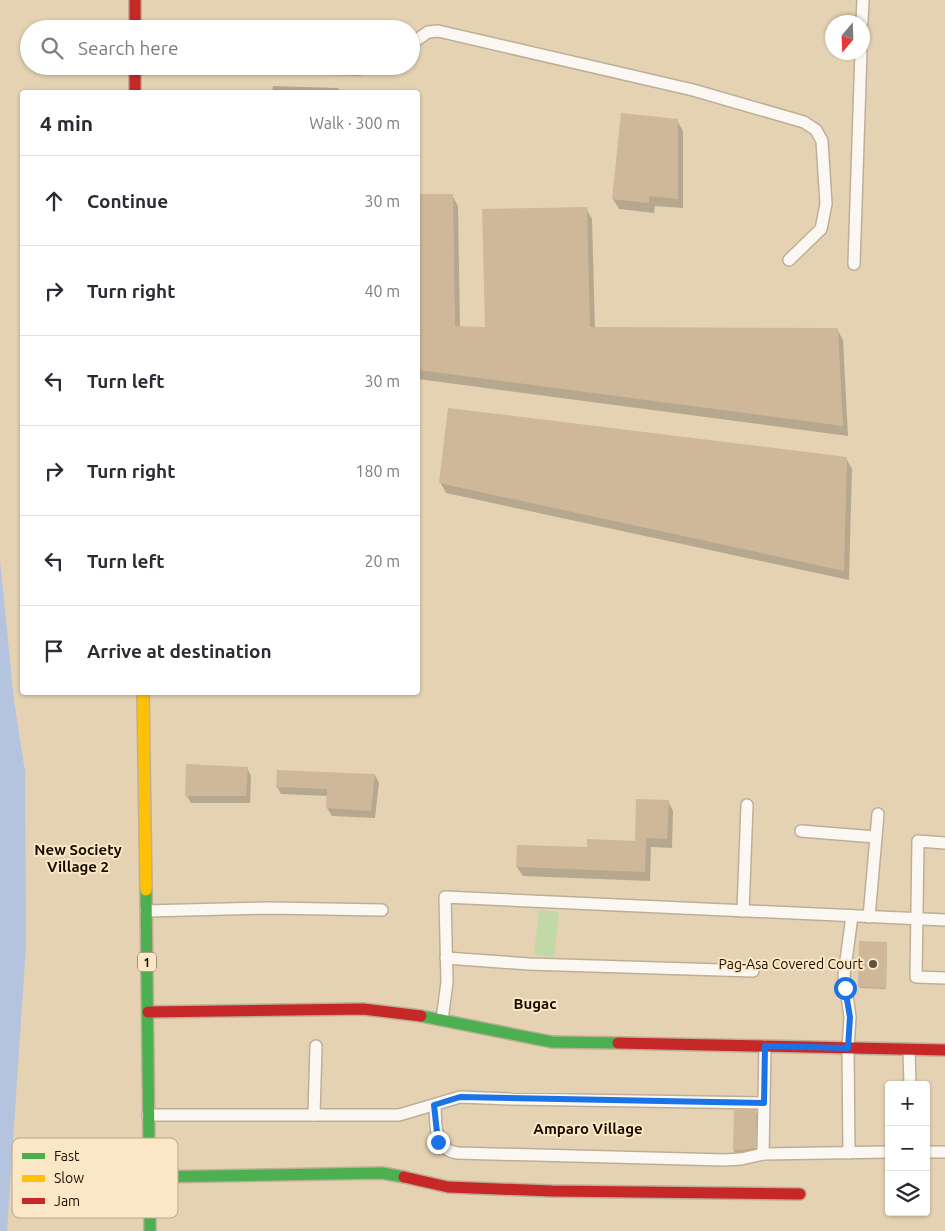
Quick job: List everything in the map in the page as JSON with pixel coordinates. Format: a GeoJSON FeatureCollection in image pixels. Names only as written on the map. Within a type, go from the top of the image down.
{"type":"FeatureCollection","features":[{"type":"Feature","properties":{"kind":"main road"},"geometry":{"type":"LineString","coordinates":[[135,0],[135,20]]}},
{"type":"Feature","properties":{"kind":"main road"},"geometry":{"type":"LineString","coordinates":[[135,75],[135,90]]}},
{"type":"Feature","properties":{"kind":"main road","name":"1"},"geometry":{"type":"LineString","coordinates":[[143,695],[148,1138]]}},
{"type":"Feature","properties":{"kind":"main road"},"geometry":{"type":"LineString","coordinates":[[148,1012],[363,1009],[442,1020],[552,1042],[945,1050]]}},
{"type":"Feature","properties":{"kind":"main road"},"geometry":{"type":"LineString","coordinates":[[178,1177],[382,1173],[404,1176],[436,1186],[448,1187],[552,1191],[800,1194]]}},
{"type":"Feature","properties":{"kind":"main road","name":"1"},"geometry":{"type":"LineString","coordinates":[[150,1218],[150,1231]]}},
{"type":"Feature","properties":{"kind":"street"},"geometry":{"type":"LineString","coordinates":[[862,15],[863,0]]}},
{"type":"Feature","properties":{"kind":"street"},"geometry":{"type":"LineString","coordinates":[[420,38],[428,32],[438,30],[693,90],[804,122],[816,130],[822,142],[826,204],[821,229],[789,260]]}},
{"type":"Feature","properties":{"kind":"street"},"geometry":{"type":"LineString","coordinates":[[854,264],[861,60]]}},
{"type":"Feature","properties":{"kind":"street"},"geometry":{"type":"LineString","coordinates":[[744,912],[747,805]]}},
{"type":"Feature","properties":{"kind":"street"},"geometry":{"type":"LineString","coordinates":[[869,917],[878,814]]}},
{"type":"Feature","properties":{"kind":"street"},"geometry":{"type":"LineString","coordinates":[[801,831],[875,837]]}},
{"type":"Feature","properties":{"kind":"street"},"geometry":{"type":"LineString","coordinates":[[945,843],[918,841],[916,977],[945,978]]}},
{"type":"Feature","properties":{"kind":"street"},"geometry":{"type":"LineString","coordinates":[[442,1020],[446,994],[445,897],[945,920]]}},
{"type":"Feature","properties":{"kind":"street"},"geometry":{"type":"LineString","coordinates":[[146,911],[269,908],[382,910]]}},
{"type":"Feature","properties":{"kind":"street"},"geometry":{"type":"LineString","coordinates":[[849,1153],[848,1048],[850,1017],[844,975],[852,916]]}},
{"type":"Feature","properties":{"kind":"street"},"geometry":{"type":"LineString","coordinates":[[446,958],[529,964],[753,971]]}},
{"type":"Feature","properties":{"kind":"street"},"geometry":{"type":"LineString","coordinates":[[314,1116],[316,1046]]}},
{"type":"Feature","properties":{"kind":"street"},"geometry":{"type":"LineString","coordinates":[[763,1154],[765,1046]]}},
{"type":"Feature","properties":{"kind":"street"},"geometry":{"type":"LineString","coordinates":[[909,1050],[910,1081]]}},
{"type":"Feature","properties":{"kind":"street"},"geometry":{"type":"LineString","coordinates":[[148,1115],[399,1115],[460,1097],[475,1096],[764,1103]]}},
{"type":"Feature","properties":{"kind":"street"},"geometry":{"type":"LineString","coordinates":[[434,1105],[438,1142],[448,1151],[457,1153],[701,1160],[740,1159],[763,1154],[885,1152]]}},
{"type":"Feature","properties":{"kind":"street"},"geometry":{"type":"LineString","coordinates":[[930,1152],[945,1152]]}},
{"type":"Feature","properties":{"kind":"green space"},"geometry":{"type":"Polygon","coordinates":[[[539,910],[559,912],[554,957],[534,955],[539,910]]]}},
{"type":"Feature","properties":{"kind":"water"},"geometry":{"type":"Polygon","coordinates":[[[0,560],[14,701],[25,771],[26,946],[7,1231],[0,1231],[0,560]]]}},
{"type":"Feature","properties":{"kind":"building"},"geometry":{"type":"Polygon","coordinates":[[[621,113],[678,119],[678,199],[649,196],[649,203],[612,199],[621,113]]]}},
{"type":"Feature","properties":{"kind":"building"},"geometry":{"type":"Polygon","coordinates":[[[420,194],[453,194],[455,326],[485,327],[482,209],[587,207],[590,327],[838,328],[843,426],[420,370],[420,194]]]}},
{"type":"Feature","properties":{"kind":"building"},"geometry":{"type":"Polygon","coordinates":[[[448,408],[847,457],[844,571],[439,483],[448,408]]]}},
{"type":"Feature","properties":{"kind":"building"},"geometry":{"type":"Polygon","coordinates":[[[186,764],[248,767],[246,796],[185,796],[186,764]]]}},
{"type":"Feature","properties":{"kind":"building"},"geometry":{"type":"Polygon","coordinates":[[[277,770],[375,774],[371,811],[326,808],[327,789],[276,787],[277,770]]]}},
{"type":"Feature","properties":{"kind":"building"},"geometry":{"type":"Polygon","coordinates":[[[636,799],[669,800],[667,839],[646,838],[645,872],[516,867],[517,845],[587,847],[587,839],[635,841],[636,799]]]}},
{"type":"Feature","properties":{"kind":"building","name":"Pag-Asa Covered Court"},"geometry":{"type":"Polygon","coordinates":[[[859,941],[887,942],[886,988],[858,987],[859,941]]]}},
{"type":"Feature","properties":{"kind":"building"},"geometry":{"type":"Polygon","coordinates":[[[734,1110],[756,1110],[756,1148],[733,1151],[734,1110]]]}},
{"type":"Feature","properties":{"kind":"traffic: fast"},"geometry":{"type":"LineString","coordinates":[[146,890],[149,1138]]}},
{"type":"Feature","properties":{"kind":"traffic: fast"},"geometry":{"type":"LineString","coordinates":[[421,1016],[552,1042],[618,1043]]}},
{"type":"Feature","properties":{"kind":"traffic: fast"},"geometry":{"type":"LineString","coordinates":[[178,1177],[382,1173],[404,1177]]}},
{"type":"Feature","properties":{"kind":"traffic: fast"},"geometry":{"type":"LineString","coordinates":[[150,1218],[150,1231]]}},
{"type":"Feature","properties":{"kind":"traffic: slow"},"geometry":{"type":"LineString","coordinates":[[143,695],[146,890]]}},
{"type":"Feature","properties":{"kind":"traffic: jam"},"geometry":{"type":"LineString","coordinates":[[135,0],[135,20]]}},
{"type":"Feature","properties":{"kind":"traffic: jam"},"geometry":{"type":"LineString","coordinates":[[135,75],[135,90]]}},
{"type":"Feature","properties":{"kind":"traffic: jam"},"geometry":{"type":"LineString","coordinates":[[148,1012],[363,1009],[421,1016]]}},
{"type":"Feature","properties":{"kind":"traffic: jam"},"geometry":{"type":"LineString","coordinates":[[618,1043],[945,1050]]}},
{"type":"Feature","properties":{"kind":"traffic: jam"},"geometry":{"type":"LineString","coordinates":[[404,1177],[448,1187],[552,1191],[800,1194]]}},
{"type":"Feature","properties":{"kind":"place","name":"Pag-Asa Covered Court"},"geometry":{"type":"Point","coordinates":[873,964]}},
{"type":"Feature","properties":{"kind":"district","name":"New Society Village 2"},"geometry":{"type":"Point","coordinates":[78,858]}},
{"type":"Feature","properties":{"kind":"district","name":"Bugac"},"geometry":{"type":"Point","coordinates":[535,1003]}},
{"type":"Feature","properties":{"kind":"district","name":"Amparo Village"},"geometry":{"type":"Point","coordinates":[588,1128]}},
{"type":"Feature","properties":{"kind":"route"},"geometry":{"type":"LineString","coordinates":[[438,1142],[434,1105],[460,1097],[764,1103],[765,1046],[848,1048],[850,1017],[845,988]]}}]}
